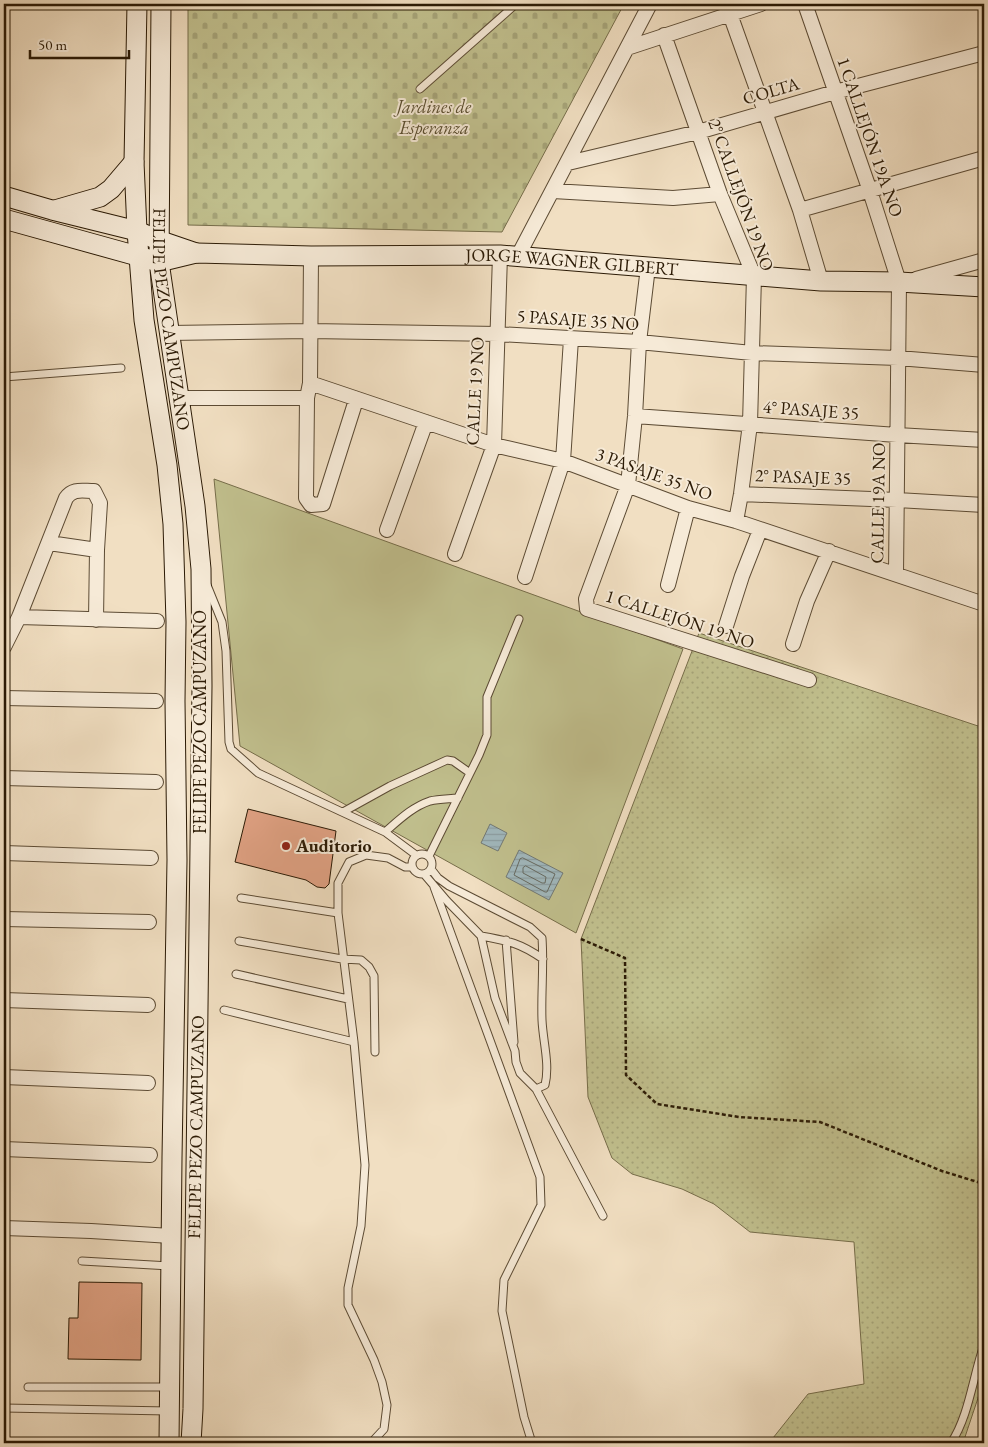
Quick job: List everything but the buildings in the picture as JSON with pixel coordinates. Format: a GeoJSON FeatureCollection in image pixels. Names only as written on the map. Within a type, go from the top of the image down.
{"type":"FeatureCollection","features":[{"type":"Feature","properties":{"kind":"main road","name":"FELIPE PEZO CAMPUZANO"},"geometry":{"type":"LineString","coordinates":[[137,4],[134,162],[138,231],[144,320],[167,466],[174,542],[176,622],[175,775],[178,860],[169,1443]]}},
{"type":"Feature","properties":{"kind":"main road","name":"FELIPE PEZO CAMPUZANO"},"geometry":{"type":"LineString","coordinates":[[162,4],[159,262],[168,334],[180,398],[195,506],[201,569],[202,686],[193,1409],[191,1443]]}},
{"type":"Feature","properties":{"kind":"main road"},"geometry":{"type":"LineString","coordinates":[[52,210],[100,197],[111,190],[134,162]]}},
{"type":"Feature","properties":{"kind":"main road"},"geometry":{"type":"LineString","coordinates":[[4,196],[138,231],[158,240],[196,252]]}},
{"type":"Feature","properties":{"kind":"main road"},"geometry":{"type":"LineString","coordinates":[[4,219],[159,262]]}},
{"type":"Feature","properties":{"kind":"main road","name":"JORGE WAGNER GILBERT"},"geometry":{"type":"LineString","coordinates":[[159,262],[196,252],[311,256],[509,255],[821,281],[902,282],[984,287]]}},
{"type":"Feature","properties":{"kind":"main road"},"geometry":{"type":"LineString","coordinates":[[170,1409],[193,1409]]}},
{"type":"Feature","properties":{"kind":"street","name":"CALLE 19 NO"},"geometry":{"type":"LineString","coordinates":[[455,554],[494,444],[498,334],[509,255],[553,191],[650,4]]}},
{"type":"Feature","properties":{"kind":"street"},"geometry":{"type":"LineString","coordinates":[[627,48],[761,4]]}},
{"type":"Feature","properties":{"kind":"street","name":"1 CALLEJÓN 19A NO"},"geometry":{"type":"LineString","coordinates":[[805,4],[902,282]]}},
{"type":"Feature","properties":{"kind":"street"},"geometry":{"type":"LineString","coordinates":[[730,14],[800,210],[821,281]]}},
{"type":"Feature","properties":{"kind":"street","name":"2° CALLEJÓN 19 NO"},"geometry":{"type":"LineString","coordinates":[[664,35],[720,194],[754,276],[750,424],[736,521]]}},
{"type":"Feature","properties":{"kind":"street","name":"COLTA"},"geometry":{"type":"LineString","coordinates":[[568,163],[698,132],[835,92],[984,53]]}},
{"type":"Feature","properties":{"kind":"street"},"geometry":{"type":"LineString","coordinates":[[800,210],[984,158]]}},
{"type":"Feature","properties":{"kind":"street"},"geometry":{"type":"LineString","coordinates":[[553,191],[673,198],[720,194]]}},
{"type":"Feature","properties":{"kind":"street"},"geometry":{"type":"LineString","coordinates":[[311,256],[310,383],[307,398],[306,498],[308,502],[315,506],[323,504],[356,400]]}},
{"type":"Feature","properties":{"kind":"street"},"geometry":{"type":"LineString","coordinates":[[902,282],[984,260]]}},
{"type":"Feature","properties":{"kind":"street","name":"1 CALLEJÓN 19 NO"},"geometry":{"type":"LineString","coordinates":[[648,267],[628,485],[586,599],[587,609],[809,680]]}},
{"type":"Feature","properties":{"kind":"street","name":"CALLE 19A NO"},"geometry":{"type":"LineString","coordinates":[[896,574],[898,358],[902,282]]}},
{"type":"Feature","properties":{"kind":"street","name":"5 PASAJE 35 NO"},"geometry":{"type":"LineString","coordinates":[[168,334],[310,331],[498,334],[640,342],[752,353],[898,358],[984,365]]}},
{"type":"Feature","properties":{"kind":"street"},"geometry":{"type":"LineString","coordinates":[[525,577],[564,461],[571,339]]}},
{"type":"Feature","properties":{"kind":"street","name":"3 PASAJE 35 NO"},"geometry":{"type":"LineString","coordinates":[[310,383],[356,400],[494,444],[564,461],[688,508],[736,521],[829,551],[984,604]]}},
{"type":"Feature","properties":{"kind":"street"},"geometry":{"type":"LineString","coordinates":[[180,398],[307,398]]}},
{"type":"Feature","properties":{"kind":"street","name":"4° PASAJE 35"},"geometry":{"type":"LineString","coordinates":[[635,416],[984,440]]}},
{"type":"Feature","properties":{"kind":"street"},"geometry":{"type":"LineString","coordinates":[[387,530],[426,422]]}},
{"type":"Feature","properties":{"kind":"street"},"geometry":{"type":"LineString","coordinates":[[4,647],[19,617],[66,498],[69,493],[76,490],[94,492],[100,503],[96,620]]}},
{"type":"Feature","properties":{"kind":"street","name":"2° PASAJE 35"},"geometry":{"type":"LineString","coordinates":[[741,494],[984,505]]}},
{"type":"Feature","properties":{"kind":"street"},"geometry":{"type":"LineString","coordinates":[[668,585],[688,508]]}},
{"type":"Feature","properties":{"kind":"street"},"geometry":{"type":"LineString","coordinates":[[726,626],[742,576],[760,530]]}},
{"type":"Feature","properties":{"kind":"street"},"geometry":{"type":"LineString","coordinates":[[49,543],[97,550]]}},
{"type":"Feature","properties":{"kind":"street"},"geometry":{"type":"LineString","coordinates":[[794,644],[807,601],[829,551]]}},
{"type":"Feature","properties":{"kind":"street"},"geometry":{"type":"LineString","coordinates":[[19,617],[158,621]]}},
{"type":"Feature","properties":{"kind":"street"},"geometry":{"type":"LineString","coordinates":[[4,698],[156,701]]}},
{"type":"Feature","properties":{"kind":"street"},"geometry":{"type":"LineString","coordinates":[[4,778],[156,782]]}},
{"type":"Feature","properties":{"kind":"street"},"geometry":{"type":"LineString","coordinates":[[4,853],[151,858]]}},
{"type":"Feature","properties":{"kind":"street"},"geometry":{"type":"LineString","coordinates":[[4,919],[149,922]]}},
{"type":"Feature","properties":{"kind":"street"},"geometry":{"type":"LineString","coordinates":[[4,1000],[148,1005]]}},
{"type":"Feature","properties":{"kind":"street"},"geometry":{"type":"LineString","coordinates":[[4,1077],[148,1083]]}},
{"type":"Feature","properties":{"kind":"street"},"geometry":{"type":"LineString","coordinates":[[4,1149],[150,1155]]}},
{"type":"Feature","properties":{"kind":"street"},"geometry":{"type":"LineString","coordinates":[[4,1228],[171,1236]]}},
{"type":"Feature","properties":{"kind":"lane"},"geometry":{"type":"LineString","coordinates":[[420,89],[516,4]]}},
{"type":"Feature","properties":{"kind":"lane"},"geometry":{"type":"LineString","coordinates":[[4,377],[120,368]]}},
{"type":"Feature","properties":{"kind":"lane"},"geometry":{"type":"LineString","coordinates":[[201,569],[222,622],[226,651],[227,716],[231,749],[258,773],[385,832],[416,855]]}},
{"type":"Feature","properties":{"kind":"lane"},"geometry":{"type":"LineString","coordinates":[[429,856],[487,735],[487,697],[519,619]]}},
{"type":"Feature","properties":{"kind":"lane"},"geometry":{"type":"LineString","coordinates":[[343,812],[390,786],[447,760],[453,761],[470,773]]}},
{"type":"Feature","properties":{"kind":"lane"},"geometry":{"type":"LineString","coordinates":[[385,832],[409,812],[420,806],[431,801],[458,798]]}},
{"type":"Feature","properties":{"kind":"lane"},"geometry":{"type":"LineString","coordinates":[[370,1443],[384,1428],[387,1404],[374,1360],[348,1305],[348,1288],[361,1226],[365,1165],[354,1042],[342,959],[338,913],[338,883],[349,862],[366,855],[388,858],[405,867],[412,867],[419,874],[424,874],[431,869],[433,864],[429,856],[420,853],[416,855],[412,867]]}},
{"type":"Feature","properties":{"kind":"lane"},"geometry":{"type":"LineString","coordinates":[[431,869],[448,886],[530,927],[542,938],[542,1020],[548,1074],[545,1085],[536,1089]]}},
{"type":"Feature","properties":{"kind":"lane"},"geometry":{"type":"LineString","coordinates":[[424,874],[481,936],[495,998],[515,1052]]}},
{"type":"Feature","properties":{"kind":"lane"},"geometry":{"type":"LineString","coordinates":[[434,887],[540,1177],[541,1205],[504,1280],[502,1311],[524,1417],[532,1443]]}},
{"type":"Feature","properties":{"kind":"lane"},"geometry":{"type":"LineString","coordinates":[[241,898],[338,913]]}},
{"type":"Feature","properties":{"kind":"lane"},"geometry":{"type":"LineString","coordinates":[[481,936],[506,940],[524,946],[543,959]]}},
{"type":"Feature","properties":{"kind":"lane"},"geometry":{"type":"LineString","coordinates":[[506,940],[516,1062],[520,1073],[536,1089],[603,1216]]}},
{"type":"Feature","properties":{"kind":"lane"},"geometry":{"type":"LineString","coordinates":[[239,941],[342,959],[361,960],[374,976],[375,1052]]}},
{"type":"Feature","properties":{"kind":"lane"},"geometry":{"type":"LineString","coordinates":[[236,974],[348,999]]}},
{"type":"Feature","properties":{"kind":"lane"},"geometry":{"type":"LineString","coordinates":[[495,998],[510,996]]}},
{"type":"Feature","properties":{"kind":"lane"},"geometry":{"type":"LineString","coordinates":[[224,1010],[354,1042]]}},
{"type":"Feature","properties":{"kind":"lane"},"geometry":{"type":"LineString","coordinates":[[82,1261],[171,1266]]}},
{"type":"Feature","properties":{"kind":"lane"},"geometry":{"type":"LineString","coordinates":[[951,1443],[960,1430],[984,1345]]}},
{"type":"Feature","properties":{"kind":"lane"},"geometry":{"type":"LineString","coordinates":[[28,1387],[170,1387]]}},
{"type":"Feature","properties":{"kind":"lane"},"geometry":{"type":"LineString","coordinates":[[4,1408],[170,1409]]}},
{"type":"Feature","properties":{"kind":"path"},"geometry":{"type":"LineString","coordinates":[[581,939],[625,958],[626,1075],[657,1104],[739,1117],[820,1122],[942,1171],[984,1184]]}},
{"type":"Feature","properties":{"kind":"green space","name":"Jardines de Esperanza"},"geometry":{"type":"Polygon","coordinates":[[[188,4],[624,4],[502,232],[188,225],[188,4]]]}},
{"type":"Feature","properties":{"kind":"green space"},"geometry":{"type":"Polygon","coordinates":[[[214,479],[683,649],[576,933],[240,746],[214,479]]]}},
{"type":"Feature","properties":{"kind":"green space"},"geometry":{"type":"Polygon","coordinates":[[[699,633],[984,728],[984,1380],[963,1443],[769,1443],[808,1394],[864,1384],[854,1242],[750,1232],[714,1204],[682,1189],[632,1174],[612,1158],[588,1097],[581,939],[699,633]]]}},
{"type":"Feature","properties":{"kind":"water"},"geometry":{"type":"Polygon","coordinates":[[[490,824],[507,833],[498,851],[481,843],[490,824]]]}},
{"type":"Feature","properties":{"kind":"water"},"geometry":{"type":"Polygon","coordinates":[[[519,850],[563,873],[549,900],[506,877],[519,850]]]}},
{"type":"Feature","properties":{"kind":"place","name":"Auditorio"},"geometry":{"type":"Point","coordinates":[286,846]}}]}
